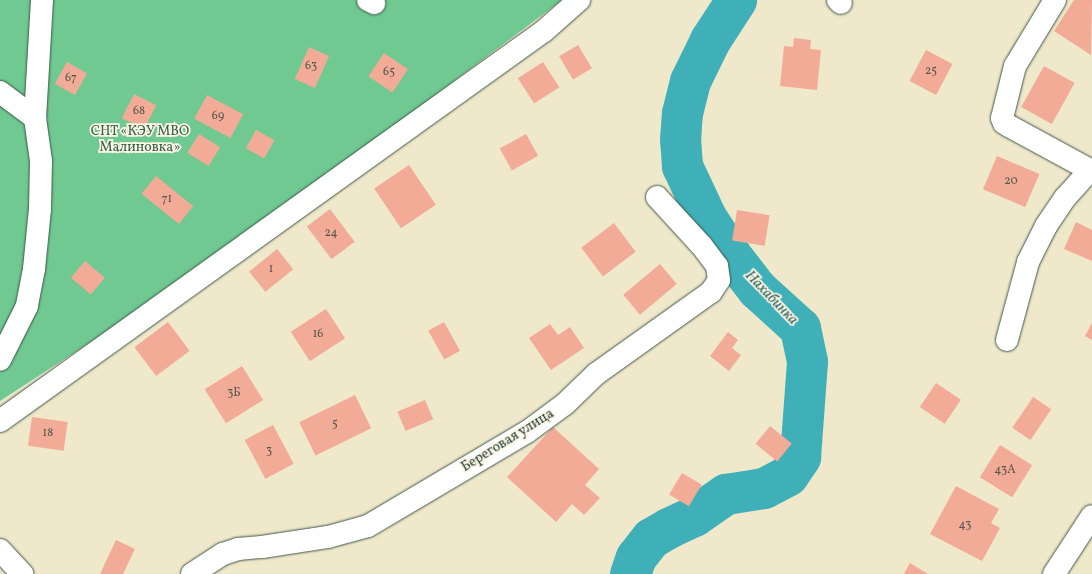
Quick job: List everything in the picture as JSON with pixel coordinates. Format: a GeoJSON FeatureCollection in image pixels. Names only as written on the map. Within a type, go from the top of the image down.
{"type":"FeatureCollection","features":[{"type":"Feature","properties":{"kind":"street"},"geometry":{"type":"LineString","coordinates":[[0,360],[27,306],[34,269],[40,209],[41,161],[34,118],[42,0]]}},
{"type":"Feature","properties":{"kind":"street"},"geometry":{"type":"LineString","coordinates":[[0,421],[538,35],[579,0]]}},
{"type":"Feature","properties":{"kind":"street"},"geometry":{"type":"LineString","coordinates":[[1007,340],[1028,262],[1046,226],[1066,198],[1091,170],[1009,126],[1004,123],[1002,118],[1015,66],[1055,0]]}},
{"type":"Feature","properties":{"kind":"street"},"geometry":{"type":"LineString","coordinates":[[0,92],[34,118]]}},
{"type":"Feature","properties":{"kind":"street","name":"Береговая улица"},"geometry":{"type":"LineString","coordinates":[[192,574],[223,554],[238,549],[328,537],[368,526],[528,432],[565,404],[596,374],[712,292],[719,280],[717,266],[701,245],[657,197]]}},
{"type":"Feature","properties":{"kind":"street"},"geometry":{"type":"LineString","coordinates":[[1054,574],[1092,516]]}},
{"type":"Feature","properties":{"kind":"street"},"geometry":{"type":"LineString","coordinates":[[0,550],[22,574]]}},
{"type":"Feature","properties":{"kind":"green space","name":"СНТ «КЭУ МВО Малиновка»"},"geometry":{"type":"Polygon","coordinates":[[[0,0],[562,0],[247,236],[155,300],[0,401],[0,0]]]}},
{"type":"Feature","properties":{"kind":"building"},"geometry":{"type":"Polygon","coordinates":[[[1074,0],[1092,0],[1091,55],[1054,31],[1074,0]]]}},
{"type":"Feature","properties":{"kind":"building"},"geometry":{"type":"Polygon","coordinates":[[[794,38],[811,40],[810,49],[821,50],[817,90],[780,86],[784,46],[793,47],[794,38]]]}},
{"type":"Feature","properties":{"kind":"building"},"geometry":{"type":"Polygon","coordinates":[[[578,45],[592,68],[573,79],[559,56],[578,45]]]}},
{"type":"Feature","properties":{"kind":"building"},"geometry":{"type":"Polygon","coordinates":[[[309,47],[329,56],[315,88],[295,79],[309,47]]]}},
{"type":"Feature","properties":{"kind":"building"},"geometry":{"type":"Polygon","coordinates":[[[926,50],[952,64],[936,95],[910,81],[926,50]]]}},
{"type":"Feature","properties":{"kind":"building"},"geometry":{"type":"Polygon","coordinates":[[[384,53],[408,69],[392,92],[368,76],[384,53]]]}},
{"type":"Feature","properties":{"kind":"building"},"geometry":{"type":"Polygon","coordinates":[[[67,62],[87,73],[75,95],[55,84],[67,62]]]}},
{"type":"Feature","properties":{"kind":"building"},"geometry":{"type":"Polygon","coordinates":[[[543,62],[559,87],[534,103],[518,78],[543,62]]]}},
{"type":"Feature","properties":{"kind":"building"},"geometry":{"type":"Polygon","coordinates":[[[1044,66],[1075,83],[1052,124],[1021,107],[1044,66]]]}},
{"type":"Feature","properties":{"kind":"building"},"geometry":{"type":"Polygon","coordinates":[[[134,94],[156,105],[144,129],[122,118],[134,94]]]}},
{"type":"Feature","properties":{"kind":"building"},"geometry":{"type":"Polygon","coordinates":[[[207,95],[243,114],[231,138],[194,119],[207,95]]]}},
{"type":"Feature","properties":{"kind":"building"},"geometry":{"type":"Polygon","coordinates":[[[256,130],[274,140],[264,159],[246,148],[256,130]]]}},
{"type":"Feature","properties":{"kind":"building"},"geometry":{"type":"Polygon","coordinates":[[[199,134],[220,147],[209,166],[187,153],[199,134]]]}},
{"type":"Feature","properties":{"kind":"building"},"geometry":{"type":"Polygon","coordinates":[[[526,134],[538,156],[512,170],[500,149],[526,134]]]}},
{"type":"Feature","properties":{"kind":"building"},"geometry":{"type":"Polygon","coordinates":[[[997,156],[1039,174],[1025,207],[983,189],[997,156]]]}},
{"type":"Feature","properties":{"kind":"building"},"geometry":{"type":"Polygon","coordinates":[[[409,165],[436,205],[401,228],[374,188],[409,165]]]}},
{"type":"Feature","properties":{"kind":"building"},"geometry":{"type":"Polygon","coordinates":[[[156,176],[193,206],[179,224],[142,194],[156,176]]]}},
{"type":"Feature","properties":{"kind":"building"},"geometry":{"type":"Polygon","coordinates":[[[330,209],[355,242],[332,259],[307,226],[330,209]]]}},
{"type":"Feature","properties":{"kind":"building"},"geometry":{"type":"Polygon","coordinates":[[[737,210],[770,215],[765,246],[732,241],[737,210]]]}},
{"type":"Feature","properties":{"kind":"building"},"geometry":{"type":"Polygon","coordinates":[[[1076,222],[1092,230],[1092,261],[1064,249],[1076,222]]]}},
{"type":"Feature","properties":{"kind":"building"},"geometry":{"type":"Polygon","coordinates":[[[614,223],[636,252],[603,276],[581,248],[614,223]]]}},
{"type":"Feature","properties":{"kind":"building"},"geometry":{"type":"Polygon","coordinates":[[[277,249],[293,269],[265,292],[249,272],[277,249]]]}},
{"type":"Feature","properties":{"kind":"building"},"geometry":{"type":"Polygon","coordinates":[[[85,261],[105,278],[91,295],[71,278],[85,261]]]}},
{"type":"Feature","properties":{"kind":"building"},"geometry":{"type":"Polygon","coordinates":[[[660,264],[677,284],[640,315],[623,295],[660,264]]]}},
{"type":"Feature","properties":{"kind":"building"},"geometry":{"type":"Polygon","coordinates":[[[326,309],[345,338],[310,361],[291,332],[326,309]]]}},
{"type":"Feature","properties":{"kind":"building"},"geometry":{"type":"Polygon","coordinates":[[[168,322],[190,351],[156,376],[134,347],[168,322]]]}},
{"type":"Feature","properties":{"kind":"building"},"geometry":{"type":"Polygon","coordinates":[[[444,322],[460,351],[444,360],[428,331],[444,322]]]}},
{"type":"Feature","properties":{"kind":"building"},"geometry":{"type":"Polygon","coordinates":[[[1092,323],[1092,340],[1085,336],[1092,323]]]}},
{"type":"Feature","properties":{"kind":"building"},"geometry":{"type":"Polygon","coordinates":[[[550,324],[558,335],[570,327],[584,348],[551,370],[529,338],[550,324]]]}},
{"type":"Feature","properties":{"kind":"building"},"geometry":{"type":"Polygon","coordinates":[[[728,332],[738,340],[732,348],[741,355],[729,371],[710,356],[728,332]]]}},
{"type":"Feature","properties":{"kind":"building"},"geometry":{"type":"Polygon","coordinates":[[[242,366],[263,400],[226,423],[205,389],[242,366]]]}},
{"type":"Feature","properties":{"kind":"building"},"geometry":{"type":"Polygon","coordinates":[[[936,383],[961,400],[945,424],[920,407],[936,383]]]}},
{"type":"Feature","properties":{"kind":"building"},"geometry":{"type":"Polygon","coordinates":[[[355,395],[371,428],[315,455],[299,422],[355,395]]]}},
{"type":"Feature","properties":{"kind":"building"},"geometry":{"type":"Polygon","coordinates":[[[1033,397],[1051,409],[1031,440],[1012,428],[1033,397]]]}},
{"type":"Feature","properties":{"kind":"building"},"geometry":{"type":"Polygon","coordinates":[[[425,400],[433,419],[406,431],[397,412],[425,400]]]}},
{"type":"Feature","properties":{"kind":"building"},"geometry":{"type":"Polygon","coordinates":[[[32,417],[68,422],[64,451],[28,446],[32,417]]]}},
{"type":"Feature","properties":{"kind":"building"},"geometry":{"type":"Polygon","coordinates":[[[273,425],[294,464],[265,479],[245,440],[273,425]]]}},
{"type":"Feature","properties":{"kind":"building"},"geometry":{"type":"Polygon","coordinates":[[[770,426],[792,444],[777,461],[756,444],[770,426]]]}},
{"type":"Feature","properties":{"kind":"building"},"geometry":{"type":"Polygon","coordinates":[[[553,427],[599,469],[585,485],[600,498],[584,515],[572,504],[556,522],[507,477],[553,427]]]}},
{"type":"Feature","properties":{"kind":"building"},"geometry":{"type":"Polygon","coordinates":[[[1000,445],[1032,465],[1012,497],[980,477],[1000,445]]]}},
{"type":"Feature","properties":{"kind":"building"},"geometry":{"type":"Polygon","coordinates":[[[682,473],[702,485],[689,506],[669,494],[682,473]]]}},
{"type":"Feature","properties":{"kind":"building"},"geometry":{"type":"Polygon","coordinates":[[[956,486],[999,509],[991,523],[1000,528],[982,561],[930,534],[956,486]]]}},
{"type":"Feature","properties":{"kind":"building"},"geometry":{"type":"Polygon","coordinates":[[[116,540],[135,549],[123,574],[100,574],[116,540]]]}},
{"type":"Feature","properties":{"kind":"building"},"geometry":{"type":"Polygon","coordinates":[[[910,563],[928,574],[904,574],[910,563]]]}},
{"type":"Feature","properties":{"kind":"waterway","name":"Нахабинка"},"geometry":{"type":"LineString","coordinates":[[630,574],[636,557],[651,538],[694,516],[726,494],[764,488],[788,475],[800,457],[807,361],[800,328],[757,289],[730,254],[706,217],[682,166],[680,140],[682,113],[690,81],[710,40],[736,0]]}}]}
